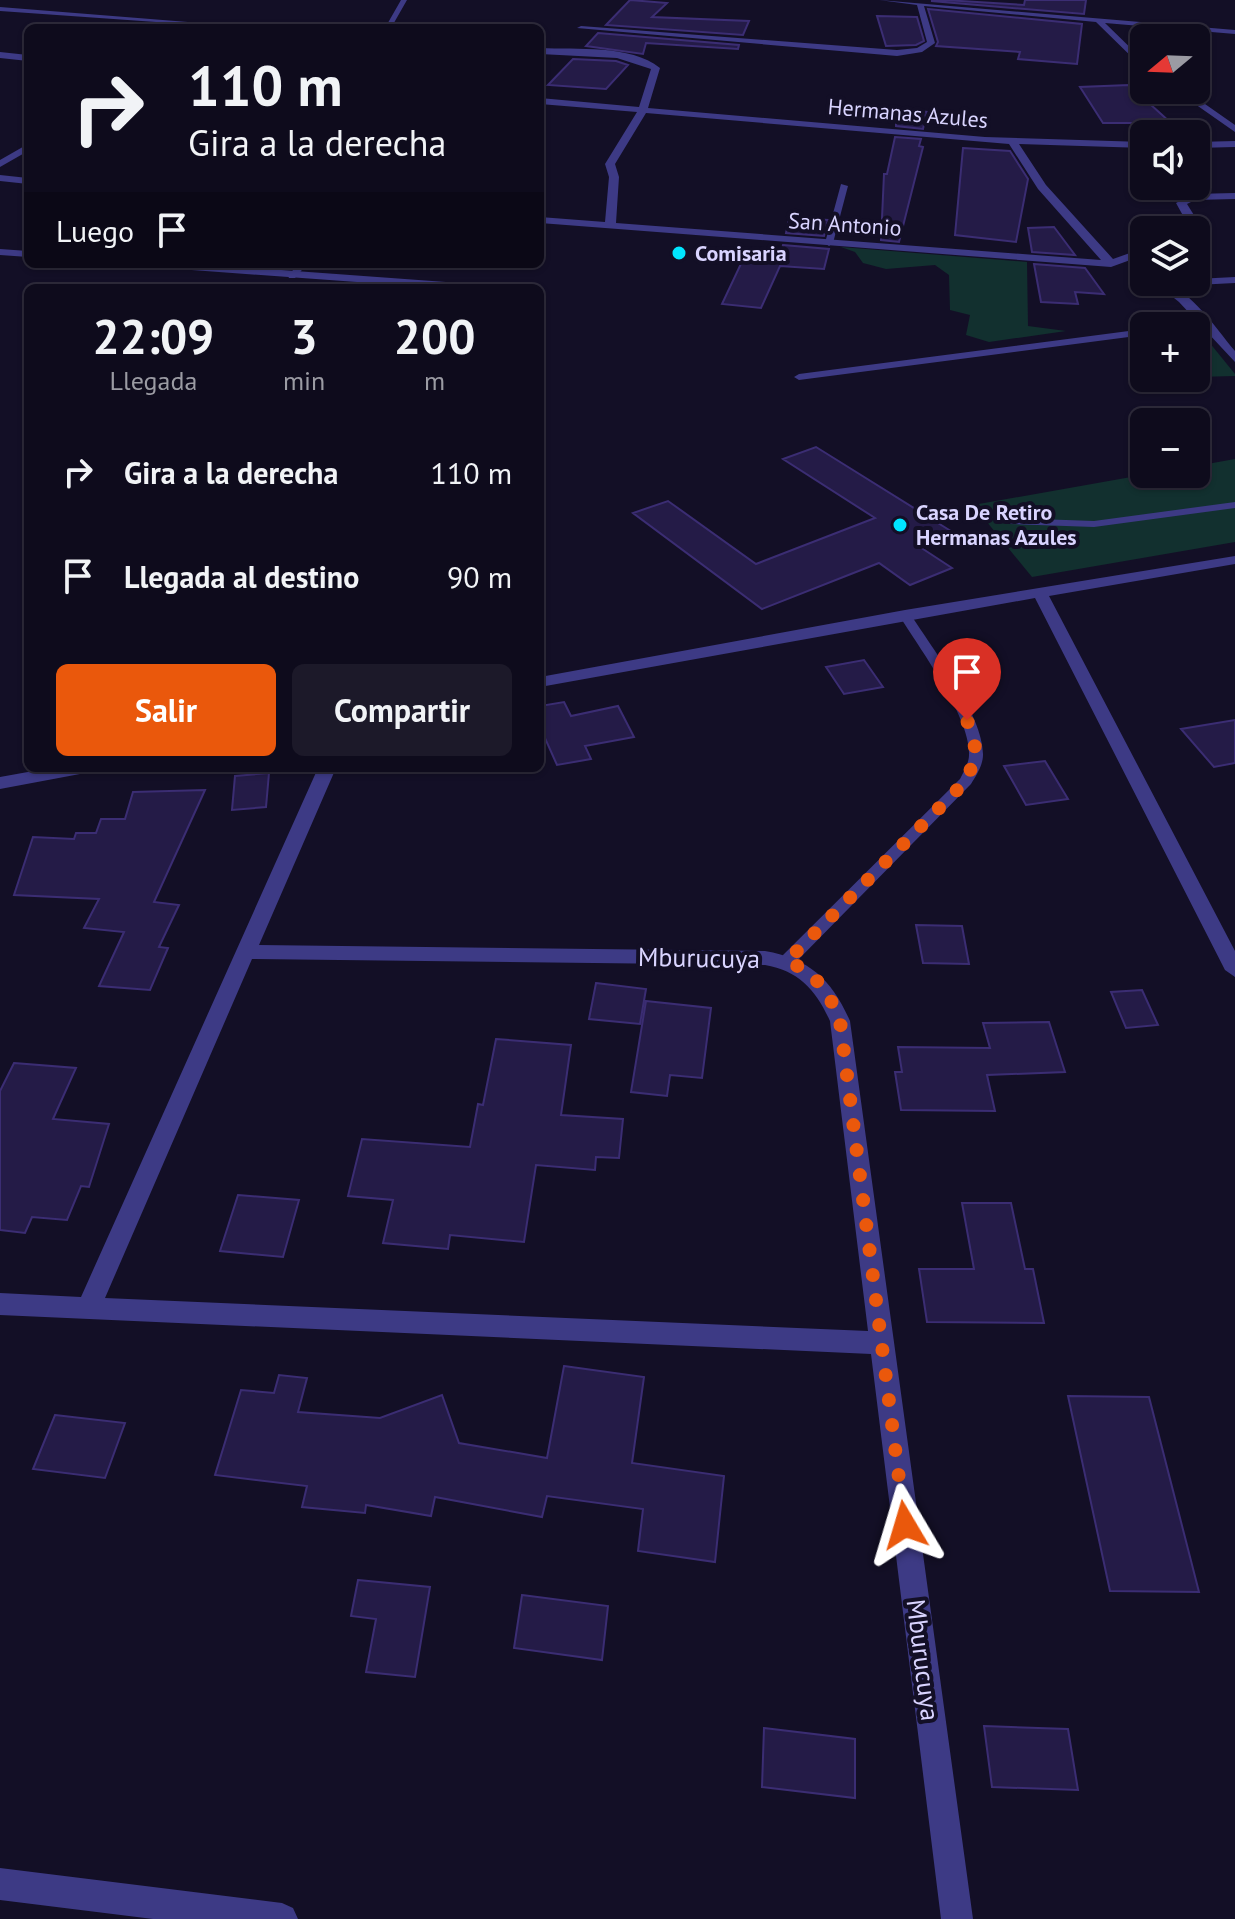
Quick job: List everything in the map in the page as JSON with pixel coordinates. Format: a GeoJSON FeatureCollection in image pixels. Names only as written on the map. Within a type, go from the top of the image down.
{"type":"FeatureCollection","features":[{"type":"Feature","properties":{"kind":"street"},"geometry":{"type":"LineString","coordinates":[[883,0],[920,6],[1235,32]]}},
{"type":"Feature","properties":{"kind":"street"},"geometry":{"type":"LineString","coordinates":[[581,28],[897,53],[919,50],[931,43],[920,6]]}},
{"type":"Feature","properties":{"kind":"street"},"geometry":{"type":"LineString","coordinates":[[1099,21],[1130,52]]}},
{"type":"Feature","properties":{"kind":"street"},"geometry":{"type":"LineString","coordinates":[[544,51],[611,56],[651,64],[656,68],[643,110],[610,164],[614,177],[610,226]]}},
{"type":"Feature","properties":{"kind":"street"},"geometry":{"type":"LineString","coordinates":[[0,55],[24,58]]}},
{"type":"Feature","properties":{"kind":"street","name":"Hermanas Azules"},"geometry":{"type":"LineString","coordinates":[[544,101],[1012,141],[1042,187],[1111,264]]}},
{"type":"Feature","properties":{"kind":"street"},"geometry":{"type":"LineString","coordinates":[[1199,104],[1235,129]]}},
{"type":"Feature","properties":{"kind":"street"},"geometry":{"type":"LineString","coordinates":[[1012,141],[1130,145]]}},
{"type":"Feature","properties":{"kind":"street"},"geometry":{"type":"LineString","coordinates":[[1210,145],[1235,144]]}},
{"type":"Feature","properties":{"kind":"street"},"geometry":{"type":"LineString","coordinates":[[0,148],[24,148]]}},
{"type":"Feature","properties":{"kind":"street"},"geometry":{"type":"LineString","coordinates":[[0,164],[24,149]]}},
{"type":"Feature","properties":{"kind":"street"},"geometry":{"type":"LineString","coordinates":[[0,178],[24,181]]}},
{"type":"Feature","properties":{"kind":"street"},"geometry":{"type":"LineString","coordinates":[[1189,216],[1181,203],[1193,197],[1235,196]]}},
{"type":"Feature","properties":{"kind":"street","name":"San Antonio"},"geometry":{"type":"LineString","coordinates":[[544,220],[1111,264],[1130,258]]}},
{"type":"Feature","properties":{"kind":"street"},"geometry":{"type":"LineString","coordinates":[[0,252],[24,254]]}},
{"type":"Feature","properties":{"kind":"street"},"geometry":{"type":"LineString","coordinates":[[1125,261],[1130,263]]}},
{"type":"Feature","properties":{"kind":"street"},"geometry":{"type":"LineString","coordinates":[[198,268],[422,284]]}},
{"type":"Feature","properties":{"kind":"street"},"geometry":{"type":"LineString","coordinates":[[1210,281],[1235,280]]}},
{"type":"Feature","properties":{"kind":"street"},"geometry":{"type":"LineString","coordinates":[[1175,296],[1193,312]]}},
{"type":"Feature","properties":{"kind":"street"},"geometry":{"type":"LineString","coordinates":[[1210,329],[1235,358]]}},
{"type":"Feature","properties":{"kind":"street"},"geometry":{"type":"LineString","coordinates":[[544,681],[905,615],[1235,560]]}},
{"type":"Feature","properties":{"kind":"street"},"geometry":{"type":"LineString","coordinates":[[1040,592],[1235,970]]}},
{"type":"Feature","properties":{"kind":"street"},"geometry":{"type":"LineString","coordinates":[[0,783],[59,772]]}},
{"type":"Feature","properties":{"kind":"street"},"geometry":{"type":"LineString","coordinates":[[88,1308],[325,772]]}},
{"type":"Feature","properties":{"kind":"street","name":"Mburucuya"},"geometry":{"type":"LineString","coordinates":[[246,952],[787,961],[805,968],[820,982],[840,1021],[957,1919]]}},
{"type":"Feature","properties":{"kind":"street"},"geometry":{"type":"LineString","coordinates":[[0,1304],[881,1343]]}},
{"type":"Feature","properties":{"kind":"street"},"geometry":{"type":"LineString","coordinates":[[0,1884],[282,1919]]}},
{"type":"Feature","properties":{"kind":"lane"},"geometry":{"type":"LineString","coordinates":[[390,24],[404,0]]}},
{"type":"Feature","properties":{"kind":"lane"},"geometry":{"type":"LineString","coordinates":[[0,9],[192,24]]}},
{"type":"Feature","properties":{"kind":"lane"},"geometry":{"type":"LineString","coordinates":[[154,24],[158,21]]}},
{"type":"Feature","properties":{"kind":"lane"},"geometry":{"type":"LineString","coordinates":[[829,243],[844,186]]}},
{"type":"Feature","properties":{"kind":"lane"},"geometry":{"type":"LineString","coordinates":[[292,276],[299,268]]}},
{"type":"Feature","properties":{"kind":"lane"},"geometry":{"type":"LineString","coordinates":[[799,377],[1130,334]]}},
{"type":"Feature","properties":{"kind":"lane"},"geometry":{"type":"LineString","coordinates":[[1010,521],[1094,524],[1235,505]]}},
{"type":"Feature","properties":{"kind":"lane"},"geometry":{"type":"LineString","coordinates":[[787,961],[966,781],[973,766],[977,754],[967,720],[905,615]]}},
{"type":"Feature","properties":{"kind":"green space"},"geometry":{"type":"Polygon","coordinates":[[[841,247],[1027,262],[1028,326],[1066,331],[989,342],[966,335],[970,315],[950,310],[949,275],[935,265],[886,269],[863,263],[855,252],[841,247]]]}},
{"type":"Feature","properties":{"kind":"green space"},"geometry":{"type":"Polygon","coordinates":[[[1210,343],[1235,374],[1210,377],[1210,343]]]}},
{"type":"Feature","properties":{"kind":"green space"},"geometry":{"type":"Polygon","coordinates":[[[1235,459],[1235,542],[1032,577],[973,505],[1130,477],[1130,488],[1210,488],[1210,463],[1235,459]]]}},
{"type":"Feature","properties":{"kind":"building"},"geometry":{"type":"Polygon","coordinates":[[[630,0],[667,3],[652,17],[749,21],[743,35],[606,25],[630,0]]]}},
{"type":"Feature","properties":{"kind":"building"},"geometry":{"type":"Polygon","coordinates":[[[1025,0],[1086,0],[1084,14],[931,1],[1024,5],[1025,0]]]}},
{"type":"Feature","properties":{"kind":"building"},"geometry":{"type":"Polygon","coordinates":[[[928,9],[1082,24],[1077,64],[1018,59],[1020,52],[936,46],[938,42],[928,9]]]}},
{"type":"Feature","properties":{"kind":"building"},"geometry":{"type":"Polygon","coordinates":[[[877,16],[917,17],[924,41],[916,45],[886,46],[877,16]]]}},
{"type":"Feature","properties":{"kind":"building"},"geometry":{"type":"Polygon","coordinates":[[[598,33],[739,45],[738,49],[646,43],[643,54],[586,46],[598,33]]]}},
{"type":"Feature","properties":{"kind":"building"},"geometry":{"type":"Polygon","coordinates":[[[573,59],[616,61],[628,65],[606,89],[548,85],[573,59]]]}},
{"type":"Feature","properties":{"kind":"building"},"geometry":{"type":"Polygon","coordinates":[[[1129,85],[1130,104],[1150,104],[1168,120],[1103,123],[1080,87],[1129,85]]]}},
{"type":"Feature","properties":{"kind":"building"},"geometry":{"type":"Polygon","coordinates":[[[896,109],[927,112],[923,129],[896,126],[896,109]]]}},
{"type":"Feature","properties":{"kind":"building"},"geometry":{"type":"Polygon","coordinates":[[[895,137],[921,139],[919,146],[923,147],[899,242],[881,240],[884,174],[887,174],[895,137]]]}},
{"type":"Feature","properties":{"kind":"building"},"geometry":{"type":"Polygon","coordinates":[[[963,148],[1010,151],[1028,179],[1016,242],[955,235],[963,148]]]}},
{"type":"Feature","properties":{"kind":"building"},"geometry":{"type":"Polygon","coordinates":[[[789,218],[828,220],[824,236],[786,233],[789,218]]]}},
{"type":"Feature","properties":{"kind":"building"},"geometry":{"type":"Polygon","coordinates":[[[1054,227],[1075,255],[1032,252],[1028,228],[1054,227]]]}},
{"type":"Feature","properties":{"kind":"building"},"geometry":{"type":"Polygon","coordinates":[[[783,245],[829,249],[824,269],[780,266],[761,308],[722,304],[747,251],[781,253],[783,245]]]}},
{"type":"Feature","properties":{"kind":"building"},"geometry":{"type":"Polygon","coordinates":[[[1034,264],[1085,268],[1104,294],[1075,292],[1078,304],[1041,302],[1034,264]]]}},
{"type":"Feature","properties":{"kind":"building","name":"Casa De Retiro Hermanas Azules"},"geometry":{"type":"Polygon","coordinates":[[[816,447],[954,533],[920,547],[952,568],[910,585],[879,563],[762,609],[633,513],[668,501],[756,564],[875,518],[783,459],[816,447]]]}},
{"type":"Feature","properties":{"kind":"building"},"geometry":{"type":"Polygon","coordinates":[[[864,660],[883,687],[844,694],[826,667],[864,660]]]}},
{"type":"Feature","properties":{"kind":"building"},"geometry":{"type":"Polygon","coordinates":[[[564,702],[571,716],[618,706],[634,737],[585,746],[591,759],[557,765],[544,736],[544,705],[564,702]]]}},
{"type":"Feature","properties":{"kind":"building"},"geometry":{"type":"Polygon","coordinates":[[[1235,720],[1235,763],[1214,767],[1181,729],[1235,720]]]}},
{"type":"Feature","properties":{"kind":"building"},"geometry":{"type":"Polygon","coordinates":[[[1045,761],[1068,799],[1026,805],[1004,766],[1045,761]]]}},
{"type":"Feature","properties":{"kind":"building"},"geometry":{"type":"Polygon","coordinates":[[[269,773],[266,807],[232,810],[235,776],[269,773]]]}},
{"type":"Feature","properties":{"kind":"building"},"geometry":{"type":"Polygon","coordinates":[[[205,790],[154,902],[179,905],[159,947],[168,948],[150,990],[99,986],[124,932],[84,928],[99,899],[14,895],[33,837],[74,839],[76,833],[96,833],[101,819],[125,819],[133,792],[205,790]]]}},
{"type":"Feature","properties":{"kind":"building"},"geometry":{"type":"Polygon","coordinates":[[[916,925],[962,926],[969,964],[923,963],[916,925]]]}},
{"type":"Feature","properties":{"kind":"building"},"geometry":{"type":"Polygon","coordinates":[[[596,983],[646,989],[640,1024],[589,1019],[596,983]]]}},
{"type":"Feature","properties":{"kind":"building"},"geometry":{"type":"Polygon","coordinates":[[[1142,990],[1158,1025],[1126,1028],[1111,992],[1142,990]]]}},
{"type":"Feature","properties":{"kind":"building"},"geometry":{"type":"Polygon","coordinates":[[[646,1001],[711,1008],[702,1078],[670,1075],[667,1096],[631,1092],[646,1001]]]}},
{"type":"Feature","properties":{"kind":"building"},"geometry":{"type":"Polygon","coordinates":[[[1049,1022],[1065,1072],[987,1075],[995,1111],[901,1110],[895,1072],[902,1072],[898,1047],[990,1048],[983,1023],[1049,1022]]]}},
{"type":"Feature","properties":{"kind":"building"},"geometry":{"type":"Polygon","coordinates":[[[496,1039],[571,1045],[561,1115],[623,1119],[619,1158],[596,1157],[595,1170],[536,1165],[524,1242],[450,1235],[448,1249],[383,1243],[393,1200],[348,1196],[362,1139],[470,1147],[478,1104],[483,1105],[496,1039]]]}},
{"type":"Feature","properties":{"kind":"building"},"geometry":{"type":"Polygon","coordinates":[[[14,1063],[76,1068],[53,1119],[109,1124],[89,1187],[81,1186],[67,1220],[32,1217],[25,1233],[0,1230],[0,1091],[14,1063]]]}},
{"type":"Feature","properties":{"kind":"building"},"geometry":{"type":"Polygon","coordinates":[[[238,1195],[299,1200],[283,1257],[220,1251],[238,1195]]]}},
{"type":"Feature","properties":{"kind":"building"},"geometry":{"type":"Polygon","coordinates":[[[962,1203],[1011,1203],[1025,1269],[1033,1269],[1044,1323],[927,1322],[919,1269],[974,1269],[962,1203]]]}},
{"type":"Feature","properties":{"kind":"building"},"geometry":{"type":"Polygon","coordinates":[[[564,1366],[644,1377],[632,1463],[724,1476],[715,1562],[638,1551],[643,1509],[547,1496],[542,1517],[435,1497],[431,1516],[366,1505],[365,1513],[302,1507],[307,1486],[215,1475],[241,1390],[274,1393],[279,1375],[307,1378],[298,1412],[380,1418],[442,1395],[459,1443],[547,1458],[564,1366]]]}},
{"type":"Feature","properties":{"kind":"building"},"geometry":{"type":"Polygon","coordinates":[[[1068,1396],[1149,1397],[1199,1592],[1110,1591],[1068,1396]]]}},
{"type":"Feature","properties":{"kind":"building"},"geometry":{"type":"Polygon","coordinates":[[[55,1415],[125,1423],[105,1478],[33,1469],[55,1415]]]}},
{"type":"Feature","properties":{"kind":"building"},"geometry":{"type":"Polygon","coordinates":[[[358,1580],[430,1587],[415,1677],[366,1672],[376,1619],[351,1616],[358,1580]]]}},
{"type":"Feature","properties":{"kind":"building"},"geometry":{"type":"Polygon","coordinates":[[[522,1595],[608,1606],[602,1660],[514,1648],[522,1595]]]}},
{"type":"Feature","properties":{"kind":"building"},"geometry":{"type":"Polygon","coordinates":[[[984,1726],[1068,1729],[1078,1790],[992,1787],[984,1726]]]}},
{"type":"Feature","properties":{"kind":"building"},"geometry":{"type":"Polygon","coordinates":[[[764,1728],[855,1739],[855,1798],[762,1787],[764,1728]]]}},
{"type":"Feature","properties":{"kind":"place","name":"Comisaria"},"geometry":{"type":"Point","coordinates":[679,253]}},
{"type":"Feature","properties":{"kind":"place","name":"Casa De Retiro Hermanas Azules"},"geometry":{"type":"Point","coordinates":[900,525]}},
{"type":"Feature","properties":{"kind":"route"},"geometry":{"type":"LineString","coordinates":[[905,1525],[840,1021],[831,998],[820,982],[805,968],[787,961],[966,781],[977,754],[967,720]]}}]}
